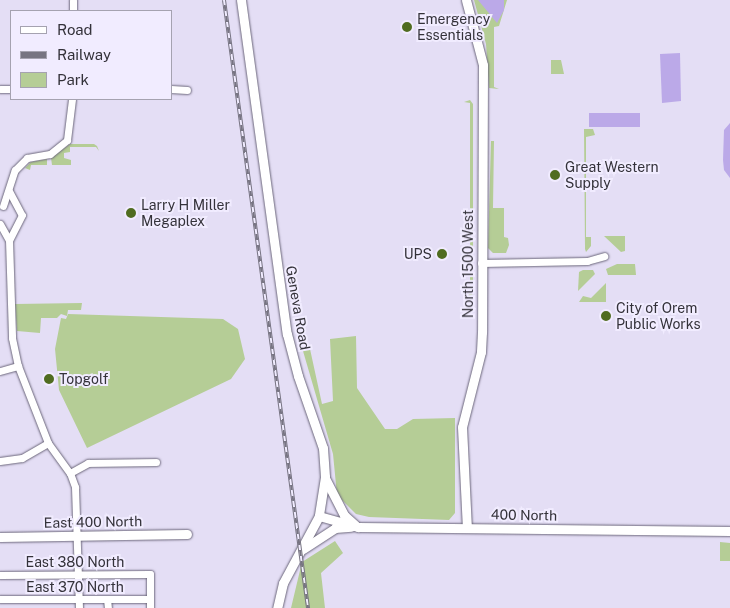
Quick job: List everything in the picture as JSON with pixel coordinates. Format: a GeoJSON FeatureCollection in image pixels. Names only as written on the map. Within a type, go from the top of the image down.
{"type":"FeatureCollection","features":[{"type":"Feature","properties":{"kind":"main road","name":"Geneva Road"},"geometry":{"type":"LineString","coordinates":[[241,0],[287,334],[298,376],[323,448],[325,477],[319,516],[283,583],[277,608]]}},
{"type":"Feature","properties":{"kind":"main road","name":"North 1500 West"},"geometry":{"type":"LineString","coordinates":[[466,0],[483,65],[481,352],[462,428],[466,528]]}},
{"type":"Feature","properties":{"kind":"main road"},"geometry":{"type":"LineString","coordinates":[[325,477],[344,515],[358,527]]}},
{"type":"Feature","properties":{"kind":"main road","name":"400 North"},"geometry":{"type":"LineString","coordinates":[[319,516],[358,527],[730,532]]}},
{"type":"Feature","properties":{"kind":"main road"},"geometry":{"type":"LineString","coordinates":[[301,551],[335,528],[358,527]]}},
{"type":"Feature","properties":{"kind":"main road","name":"East 400 North"},"geometry":{"type":"LineString","coordinates":[[0,537],[187,534]]}},
{"type":"Feature","properties":{"kind":"street"},"geometry":{"type":"LineString","coordinates":[[172,89],[187,90]]}},
{"type":"Feature","properties":{"kind":"street"},"geometry":{"type":"LineString","coordinates":[[1,207],[9,191],[15,170],[27,158],[50,154],[68,140],[72,100]]}},
{"type":"Feature","properties":{"kind":"street"},"geometry":{"type":"LineString","coordinates":[[9,191],[22,215],[20,223],[9,240]]}},
{"type":"Feature","properties":{"kind":"street"},"geometry":{"type":"LineString","coordinates":[[1,207],[15,205]]}},
{"type":"Feature","properties":{"kind":"street"},"geometry":{"type":"LineString","coordinates":[[1,225],[10,229],[20,223]]}},
{"type":"Feature","properties":{"kind":"street"},"geometry":{"type":"LineString","coordinates":[[1,225],[9,240],[12,338],[18,366],[48,444],[70,473],[75,487],[79,608]]}},
{"type":"Feature","properties":{"kind":"street"},"geometry":{"type":"LineString","coordinates":[[482,263],[587,261],[604,256]]}},
{"type":"Feature","properties":{"kind":"street"},"geometry":{"type":"LineString","coordinates":[[0,371],[18,366]]}},
{"type":"Feature","properties":{"kind":"street"},"geometry":{"type":"LineString","coordinates":[[0,461],[22,458],[48,444]]}},
{"type":"Feature","properties":{"kind":"street"},"geometry":{"type":"LineString","coordinates":[[70,473],[88,463],[156,462]]}},
{"type":"Feature","properties":{"kind":"street","name":"East 380 North"},"geometry":{"type":"LineString","coordinates":[[0,575],[150,574],[150,599]]}},
{"type":"Feature","properties":{"kind":"street","name":"East 370 North"},"geometry":{"type":"LineString","coordinates":[[0,599],[150,599]]}},
{"type":"Feature","properties":{"kind":"street"},"geometry":{"type":"LineString","coordinates":[[108,599],[108,608]]}},
{"type":"Feature","properties":{"kind":"street"},"geometry":{"type":"LineString","coordinates":[[150,599],[150,608]]}},
{"type":"Feature","properties":{"kind":"green space"},"geometry":{"type":"Polygon","coordinates":[[[474,0],[507,0],[499,26],[494,27],[494,87],[499,89],[489,88],[486,44],[474,0]]]}},
{"type":"Feature","properties":{"kind":"green space"},"geometry":{"type":"Polygon","coordinates":[[[551,60],[561,60],[564,74],[551,74],[551,60]]]}},
{"type":"Feature","properties":{"kind":"green space"},"geometry":{"type":"Polygon","coordinates":[[[470,100],[473,104],[473,294],[468,297],[465,295],[470,294],[470,103],[464,102],[470,100]]]}},
{"type":"Feature","properties":{"kind":"green space"},"geometry":{"type":"Polygon","coordinates":[[[584,129],[593,129],[595,135],[586,137],[586,237],[591,237],[591,246],[586,252],[585,249],[584,129]]]}},
{"type":"Feature","properties":{"kind":"green space"},"geometry":{"type":"Polygon","coordinates":[[[491,141],[494,141],[493,208],[504,208],[504,237],[508,238],[509,245],[506,253],[493,253],[488,248],[491,141]]]}},
{"type":"Feature","properties":{"kind":"green space"},"geometry":{"type":"Polygon","coordinates":[[[70,144],[94,144],[99,151],[96,147],[70,147],[70,152],[64,153],[64,158],[71,160],[71,165],[52,165],[51,158],[70,144]]]}},
{"type":"Feature","properties":{"kind":"green space"},"geometry":{"type":"Polygon","coordinates":[[[47,159],[47,165],[31,165],[30,170],[25,168],[31,162],[47,159]]]}},
{"type":"Feature","properties":{"kind":"green space"},"geometry":{"type":"Polygon","coordinates":[[[604,236],[625,236],[625,251],[621,252],[604,236]]]}},
{"type":"Feature","properties":{"kind":"green space"},"geometry":{"type":"Polygon","coordinates":[[[617,264],[635,264],[636,275],[608,275],[606,269],[617,264]]]}},
{"type":"Feature","properties":{"kind":"green space"},"geometry":{"type":"Polygon","coordinates":[[[593,270],[595,274],[578,291],[579,272],[593,270]]]}},
{"type":"Feature","properties":{"kind":"green space"},"geometry":{"type":"Polygon","coordinates":[[[606,283],[606,302],[579,302],[583,296],[591,298],[606,283]]]}},
{"type":"Feature","properties":{"kind":"green space"},"geometry":{"type":"Polygon","coordinates":[[[82,303],[81,310],[68,310],[67,316],[61,314],[57,318],[41,318],[40,333],[17,331],[15,304],[82,303]]]}},
{"type":"Feature","properties":{"kind":"green space","name":"Topgolf"},"geometry":{"type":"Polygon","coordinates":[[[68,314],[223,319],[238,329],[245,359],[231,379],[87,448],[59,390],[55,349],[61,318],[66,319],[68,314]]]}},
{"type":"Feature","properties":{"kind":"green space"},"geometry":{"type":"Polygon","coordinates":[[[356,336],[357,388],[385,429],[397,429],[413,419],[455,418],[455,513],[449,520],[369,517],[356,514],[337,495],[333,454],[303,351],[310,349],[322,404],[333,401],[330,339],[356,336]]]}},
{"type":"Feature","properties":{"kind":"green space"},"geometry":{"type":"Polygon","coordinates":[[[335,541],[343,553],[321,573],[325,608],[291,608],[302,562],[335,541]]]}},
{"type":"Feature","properties":{"kind":"green space"},"geometry":{"type":"Polygon","coordinates":[[[720,542],[730,543],[730,561],[720,561],[720,542]]]}},
{"type":"Feature","properties":{"kind":"shaded area"},"geometry":{"type":"Polygon","coordinates":[[[478,0],[504,0],[504,10],[497,23],[478,0]]]}},
{"type":"Feature","properties":{"kind":"shaded area"},"geometry":{"type":"Polygon","coordinates":[[[680,53],[681,101],[662,103],[660,54],[680,53]]]}},
{"type":"Feature","properties":{"kind":"shaded area"},"geometry":{"type":"Polygon","coordinates":[[[589,113],[640,113],[640,127],[589,127],[589,113]]]}},
{"type":"Feature","properties":{"kind":"shaded area"},"geometry":{"type":"Polygon","coordinates":[[[730,123],[730,178],[724,170],[723,160],[724,130],[730,123]]]}},
{"type":"Feature","properties":{"kind":"railway"},"geometry":{"type":"LineString","coordinates":[[224,0],[308,608]]}},
{"type":"Feature","properties":{"kind":"place","name":"Emergency Essentials"},"geometry":{"type":"Point","coordinates":[407,27]}},
{"type":"Feature","properties":{"kind":"place","name":"Great Western Supply"},"geometry":{"type":"Point","coordinates":[555,175]}},
{"type":"Feature","properties":{"kind":"place","name":"Larry H Miller Megaplex"},"geometry":{"type":"Point","coordinates":[131,213]}},
{"type":"Feature","properties":{"kind":"place","name":"UPS"},"geometry":{"type":"Point","coordinates":[442,254]}},
{"type":"Feature","properties":{"kind":"place","name":"City of Orem Public Works"},"geometry":{"type":"Point","coordinates":[606,316]}},
{"type":"Feature","properties":{"kind":"place","name":"Topgolf"},"geometry":{"type":"Point","coordinates":[49,379]}}]}
